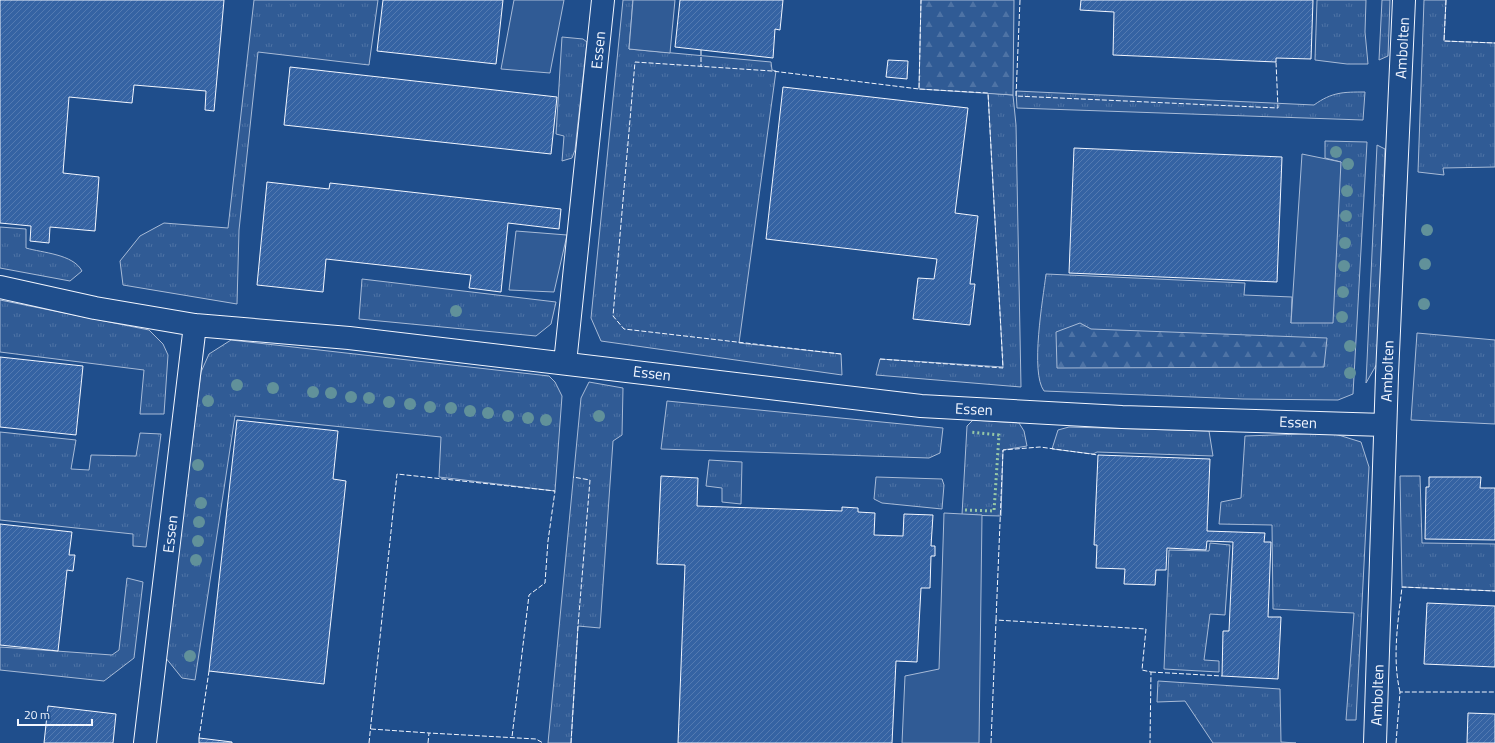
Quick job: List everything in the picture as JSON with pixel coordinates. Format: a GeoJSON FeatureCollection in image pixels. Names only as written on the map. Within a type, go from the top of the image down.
{"type":"FeatureCollection","features":[{"type":"Feature","properties":{"kind":"street","name":"Essen"},"geometry":{"type":"LineString","coordinates":[[565,362],[603,0]]}},
{"type":"Feature","properties":{"kind":"street","name":"Ambolten"},"geometry":{"type":"LineString","coordinates":[[1375,743],[1385,425],[1404,0]]}},
{"type":"Feature","properties":{"kind":"street","name":"Essen"},"geometry":{"type":"LineString","coordinates":[[0,287],[95,308],[195,325],[349,338],[565,362],[921,406],[1122,417],[1385,425]]}},
{"type":"Feature","properties":{"kind":"street","name":"Essen"},"geometry":{"type":"LineString","coordinates":[[146,743],[195,325]]}},
{"type":"Feature","properties":{"kind":"green space"},"geometry":{"type":"Polygon","coordinates":[[[254,0],[378,0],[369,65],[258,52],[239,230],[237,304],[123,285],[120,261],[140,236],[164,223],[228,228],[254,0]]]}},
{"type":"Feature","properties":{"kind":"green space"},"geometry":{"type":"Polygon","coordinates":[[[623,0],[633,0],[629,49],[771,62],[772,70],[776,71],[739,343],[841,354],[842,375],[601,341],[591,318],[623,0]]]}},
{"type":"Feature","properties":{"kind":"green space"},"geometry":{"type":"Polygon","coordinates":[[[921,0],[1014,0],[1013,95],[919,89],[921,0]]]}},
{"type":"Feature","properties":{"kind":"green space"},"geometry":{"type":"Polygon","coordinates":[[[1317,0],[1366,0],[1365,32],[1368,64],[1347,64],[1315,60],[1317,0]]]}},
{"type":"Feature","properties":{"kind":"green space"},"geometry":{"type":"Polygon","coordinates":[[[1382,0],[1390,0],[1388,56],[1379,60],[1382,0]]]}},
{"type":"Feature","properties":{"kind":"green space"},"geometry":{"type":"Polygon","coordinates":[[[1424,0],[1446,0],[1444,41],[1495,43],[1495,167],[1443,168],[1444,175],[1418,172],[1424,0]]]}},
{"type":"Feature","properties":{"kind":"green space"},"geometry":{"type":"Polygon","coordinates":[[[562,37],[583,39],[587,42],[575,150],[572,158],[562,161],[564,136],[556,134],[562,37]]]}},
{"type":"Feature","properties":{"kind":"green space"},"geometry":{"type":"Polygon","coordinates":[[[1016,91],[1314,105],[1332,95],[1350,92],[1365,92],[1363,120],[1017,108],[1016,91]]]}},
{"type":"Feature","properties":{"kind":"green space"},"geometry":{"type":"Polygon","coordinates":[[[988,93],[1013,95],[1016,125],[1021,387],[876,375],[880,359],[1003,367],[988,93]]]}},
{"type":"Feature","properties":{"kind":"green space"},"geometry":{"type":"Polygon","coordinates":[[[1325,141],[1367,142],[1353,394],[1338,400],[1243,399],[1044,391],[1040,382],[1038,352],[1040,317],[1046,274],[1245,283],[1244,295],[1292,297],[1291,323],[1341,162],[1325,158],[1325,141]]]}},
{"type":"Feature","properties":{"kind":"green space"},"geometry":{"type":"Polygon","coordinates":[[[1377,145],[1385,149],[1378,362],[1366,383],[1377,145]]]}},
{"type":"Feature","properties":{"kind":"green space"},"geometry":{"type":"Polygon","coordinates":[[[0,227],[26,229],[26,248],[65,258],[78,265],[82,271],[70,281],[0,268],[0,227]]]}},
{"type":"Feature","properties":{"kind":"green space"},"geometry":{"type":"Polygon","coordinates":[[[362,279],[556,302],[551,324],[536,336],[359,319],[362,279]]]}},
{"type":"Feature","properties":{"kind":"green space"},"geometry":{"type":"Polygon","coordinates":[[[0,300],[149,330],[163,344],[168,355],[164,414],[140,414],[144,370],[0,352],[0,300]]]}},
{"type":"Feature","properties":{"kind":"green space"},"geometry":{"type":"Polygon","coordinates":[[[1080,323],[1091,329],[1327,338],[1324,367],[1057,368],[1056,332],[1080,323]]]}},
{"type":"Feature","properties":{"kind":"green space"},"geometry":{"type":"Polygon","coordinates":[[[1417,333],[1495,340],[1495,424],[1411,420],[1417,333]]]}},
{"type":"Feature","properties":{"kind":"green space"},"geometry":{"type":"Polygon","coordinates":[[[231,340],[549,376],[555,382],[562,396],[555,491],[439,477],[441,437],[235,416],[195,680],[182,678],[165,657],[201,372],[209,354],[231,340]]]}},
{"type":"Feature","properties":{"kind":"green space"},"geometry":{"type":"Polygon","coordinates":[[[589,382],[623,388],[622,435],[613,441],[600,628],[578,626],[571,743],[548,743],[581,398],[589,382]]]}},
{"type":"Feature","properties":{"kind":"green space"},"geometry":{"type":"Polygon","coordinates":[[[667,401],[943,428],[940,453],[929,458],[661,449],[667,401]]]}},
{"type":"Feature","properties":{"kind":"green space"},"geometry":{"type":"Polygon","coordinates":[[[973,420],[1019,423],[1024,431],[1027,446],[1003,450],[1001,516],[962,515],[967,426],[973,420]]]}},
{"type":"Feature","properties":{"kind":"green space"},"geometry":{"type":"Polygon","coordinates":[[[1069,427],[1209,431],[1213,456],[1097,452],[1093,454],[1052,449],[1058,430],[1069,427]]]}},
{"type":"Feature","properties":{"kind":"green space"},"geometry":{"type":"Polygon","coordinates":[[[0,432],[76,440],[71,469],[89,470],[91,455],[136,456],[140,433],[161,434],[146,547],[133,546],[133,534],[0,520],[0,432]]]}},
{"type":"Feature","properties":{"kind":"green space"},"geometry":{"type":"Polygon","coordinates":[[[1332,433],[1361,442],[1369,467],[1356,720],[1346,720],[1354,613],[1273,609],[1272,525],[1219,524],[1221,502],[1241,498],[1245,436],[1332,433]]]}},
{"type":"Feature","properties":{"kind":"green space"},"geometry":{"type":"Polygon","coordinates":[[[709,460],[742,462],[741,504],[722,502],[722,488],[706,486],[709,460]]]}},
{"type":"Feature","properties":{"kind":"green space"},"geometry":{"type":"Polygon","coordinates":[[[1400,476],[1420,476],[1422,543],[1495,544],[1495,591],[1402,587],[1400,476]]]}},
{"type":"Feature","properties":{"kind":"green space"},"geometry":{"type":"Polygon","coordinates":[[[876,477],[942,479],[944,485],[942,509],[882,503],[874,499],[876,477]]]}},
{"type":"Feature","properties":{"kind":"green space"},"geometry":{"type":"Polygon","coordinates":[[[1210,543],[1230,545],[1225,615],[1210,614],[1204,660],[1219,661],[1219,672],[1164,669],[1169,550],[1209,551],[1210,543]]]}},
{"type":"Feature","properties":{"kind":"green space"},"geometry":{"type":"Polygon","coordinates":[[[127,578],[143,582],[134,658],[104,681],[0,670],[0,647],[112,655],[119,650],[127,578]]]}},
{"type":"Feature","properties":{"kind":"green space"},"geometry":{"type":"Polygon","coordinates":[[[1158,681],[1280,689],[1281,742],[1296,743],[1213,743],[1185,701],[1157,702],[1158,681]]]}},
{"type":"Feature","properties":{"kind":"shaded area"},"geometry":{"type":"Polygon","coordinates":[[[514,0],[564,0],[550,73],[501,69],[514,0]]]}},
{"type":"Feature","properties":{"kind":"shaded area"},"geometry":{"type":"Polygon","coordinates":[[[633,0],[675,0],[670,53],[629,49],[633,0]]]}},
{"type":"Feature","properties":{"kind":"shaded area"},"geometry":{"type":"Polygon","coordinates":[[[1302,154],[1341,162],[1333,323],[1291,323],[1302,154]]]}},
{"type":"Feature","properties":{"kind":"shaded area"},"geometry":{"type":"Polygon","coordinates":[[[516,231],[567,235],[554,292],[509,290],[516,231]]]}},
{"type":"Feature","properties":{"kind":"shaded area"},"geometry":{"type":"Polygon","coordinates":[[[944,513],[982,515],[979,743],[902,743],[905,676],[939,669],[944,513]]]}},
{"type":"Feature","properties":{"kind":"building"},"geometry":{"type":"Polygon","coordinates":[[[0,0],[224,0],[214,111],[205,110],[206,91],[134,85],[132,103],[69,97],[63,173],[99,177],[95,231],[50,227],[49,243],[30,241],[31,226],[0,223],[0,0]]]}},
{"type":"Feature","properties":{"kind":"building"},"geometry":{"type":"Polygon","coordinates":[[[383,0],[503,0],[496,64],[377,51],[383,0]]]}},
{"type":"Feature","properties":{"kind":"building"},"geometry":{"type":"Polygon","coordinates":[[[680,0],[783,0],[780,30],[775,29],[773,58],[675,47],[680,0]]]}},
{"type":"Feature","properties":{"kind":"building"},"geometry":{"type":"Polygon","coordinates":[[[1081,0],[1313,0],[1311,59],[1276,58],[1276,62],[1113,55],[1114,12],[1080,10],[1081,0]]]}},
{"type":"Feature","properties":{"kind":"building"},"geometry":{"type":"Polygon","coordinates":[[[888,60],[908,61],[907,79],[886,77],[888,60]]]}},
{"type":"Feature","properties":{"kind":"building"},"geometry":{"type":"Polygon","coordinates":[[[290,67],[557,97],[551,154],[284,125],[290,67]]]}},
{"type":"Feature","properties":{"kind":"building"},"geometry":{"type":"Polygon","coordinates":[[[783,87],[968,108],[955,213],[978,216],[970,284],[975,284],[970,325],[913,319],[918,278],[934,279],[937,259],[766,239],[783,87]]]}},
{"type":"Feature","properties":{"kind":"building"},"geometry":{"type":"Polygon","coordinates":[[[1074,148],[1282,157],[1277,282],[1069,273],[1074,148]]]}},
{"type":"Feature","properties":{"kind":"building"},"geometry":{"type":"Polygon","coordinates":[[[267,182],[329,189],[330,183],[561,209],[559,229],[508,223],[501,292],[469,288],[471,275],[326,259],[323,292],[257,285],[267,182]]]}},
{"type":"Feature","properties":{"kind":"building"},"geometry":{"type":"Polygon","coordinates":[[[0,357],[83,366],[76,435],[0,427],[0,357]]]}},
{"type":"Feature","properties":{"kind":"building"},"geometry":{"type":"Polygon","coordinates":[[[237,420],[338,431],[333,479],[346,481],[324,684],[209,671],[237,420]]]}},
{"type":"Feature","properties":{"kind":"building"},"geometry":{"type":"Polygon","coordinates":[[[1098,455],[1210,459],[1207,531],[1265,533],[1264,542],[1271,542],[1268,617],[1281,617],[1278,679],[1222,676],[1223,631],[1229,631],[1233,542],[1207,541],[1206,550],[1167,548],[1166,570],[1156,570],[1155,585],[1124,584],[1125,569],[1096,568],[1097,545],[1094,545],[1098,455]]]}},
{"type":"Feature","properties":{"kind":"building"},"geometry":{"type":"Polygon","coordinates":[[[661,476],[698,478],[697,506],[842,511],[842,507],[858,508],[858,512],[875,513],[874,535],[903,536],[904,514],[933,515],[931,546],[935,546],[935,556],[931,556],[930,588],[921,588],[917,662],[896,661],[892,743],[678,743],[685,565],[657,564],[661,476]]]}},
{"type":"Feature","properties":{"kind":"building"},"geometry":{"type":"Polygon","coordinates":[[[1429,477],[1481,477],[1480,488],[1495,488],[1495,540],[1425,539],[1426,487],[1429,487],[1429,477]]]}},
{"type":"Feature","properties":{"kind":"building"},"geometry":{"type":"Polygon","coordinates":[[[0,524],[72,532],[69,555],[75,555],[73,571],[67,570],[58,651],[0,645],[0,524]]]}},
{"type":"Feature","properties":{"kind":"building"},"geometry":{"type":"Polygon","coordinates":[[[1427,603],[1495,606],[1495,667],[1424,664],[1427,603]]]}},
{"type":"Feature","properties":{"kind":"building"},"geometry":{"type":"Polygon","coordinates":[[[48,706],[116,714],[113,743],[44,743],[48,706]]]}},
{"type":"Feature","properties":{"kind":"building"},"geometry":{"type":"Polygon","coordinates":[[[1468,713],[1495,714],[1495,743],[1467,743],[1468,713]]]}},
{"type":"Feature","properties":{"kind":"building"},"geometry":{"type":"Polygon","coordinates":[[[199,738],[232,742],[232,743],[199,743],[199,738]]]}},
{"type":"Feature","properties":{"kind":"hedge"},"geometry":{"type":"LineString","coordinates":[[965,510],[994,511],[999,435],[970,432]]}},
{"type":"Feature","properties":{"kind":"fence"},"geometry":{"type":"LineString","coordinates":[[841,354],[624,329],[613,316],[635,62],[772,71],[919,89],[921,0]]}},
{"type":"Feature","properties":{"kind":"fence"},"geometry":{"type":"LineString","coordinates":[[1020,0],[1016,96],[1278,108],[1276,62]]}},
{"type":"Feature","properties":{"kind":"fence"},"geometry":{"type":"LineString","coordinates":[[1446,0],[1444,41],[1495,43]]}},
{"type":"Feature","properties":{"kind":"fence"},"geometry":{"type":"LineString","coordinates":[[701,50],[701,66]]}},
{"type":"Feature","properties":{"kind":"fence"},"geometry":{"type":"LineString","coordinates":[[880,359],[1003,368],[988,93],[919,89]]}},
{"type":"Feature","properties":{"kind":"fence"},"geometry":{"type":"LineString","coordinates":[[996,620],[1003,450],[1040,447],[1098,455]]}},
{"type":"Feature","properties":{"kind":"fence"},"geometry":{"type":"LineString","coordinates":[[369,743],[397,474],[555,491],[548,541],[545,583],[529,595],[512,737]]}},
{"type":"Feature","properties":{"kind":"fence"},"geometry":{"type":"LineString","coordinates":[[571,743],[578,626],[590,480],[573,477]]}},
{"type":"Feature","properties":{"kind":"fence"},"geometry":{"type":"LineString","coordinates":[[1400,692],[1396,666],[1396,653],[1402,587],[1495,591]]}},
{"type":"Feature","properties":{"kind":"fence"},"geometry":{"type":"LineString","coordinates":[[991,743],[996,620],[1146,629],[1142,670],[1151,672],[1150,743]]}},
{"type":"Feature","properties":{"kind":"fence"},"geometry":{"type":"LineString","coordinates":[[199,738],[209,671]]}},
{"type":"Feature","properties":{"kind":"fence"},"geometry":{"type":"LineString","coordinates":[[1151,672],[1222,676]]}},
{"type":"Feature","properties":{"kind":"fence"},"geometry":{"type":"LineString","coordinates":[[1396,743],[1400,692],[1495,692]]}},
{"type":"Feature","properties":{"kind":"fence"},"geometry":{"type":"LineString","coordinates":[[371,729],[429,733]]}},
{"type":"Feature","properties":{"kind":"fence"},"geometry":{"type":"LineString","coordinates":[[428,743],[429,733],[536,739],[543,743]]}}]}
